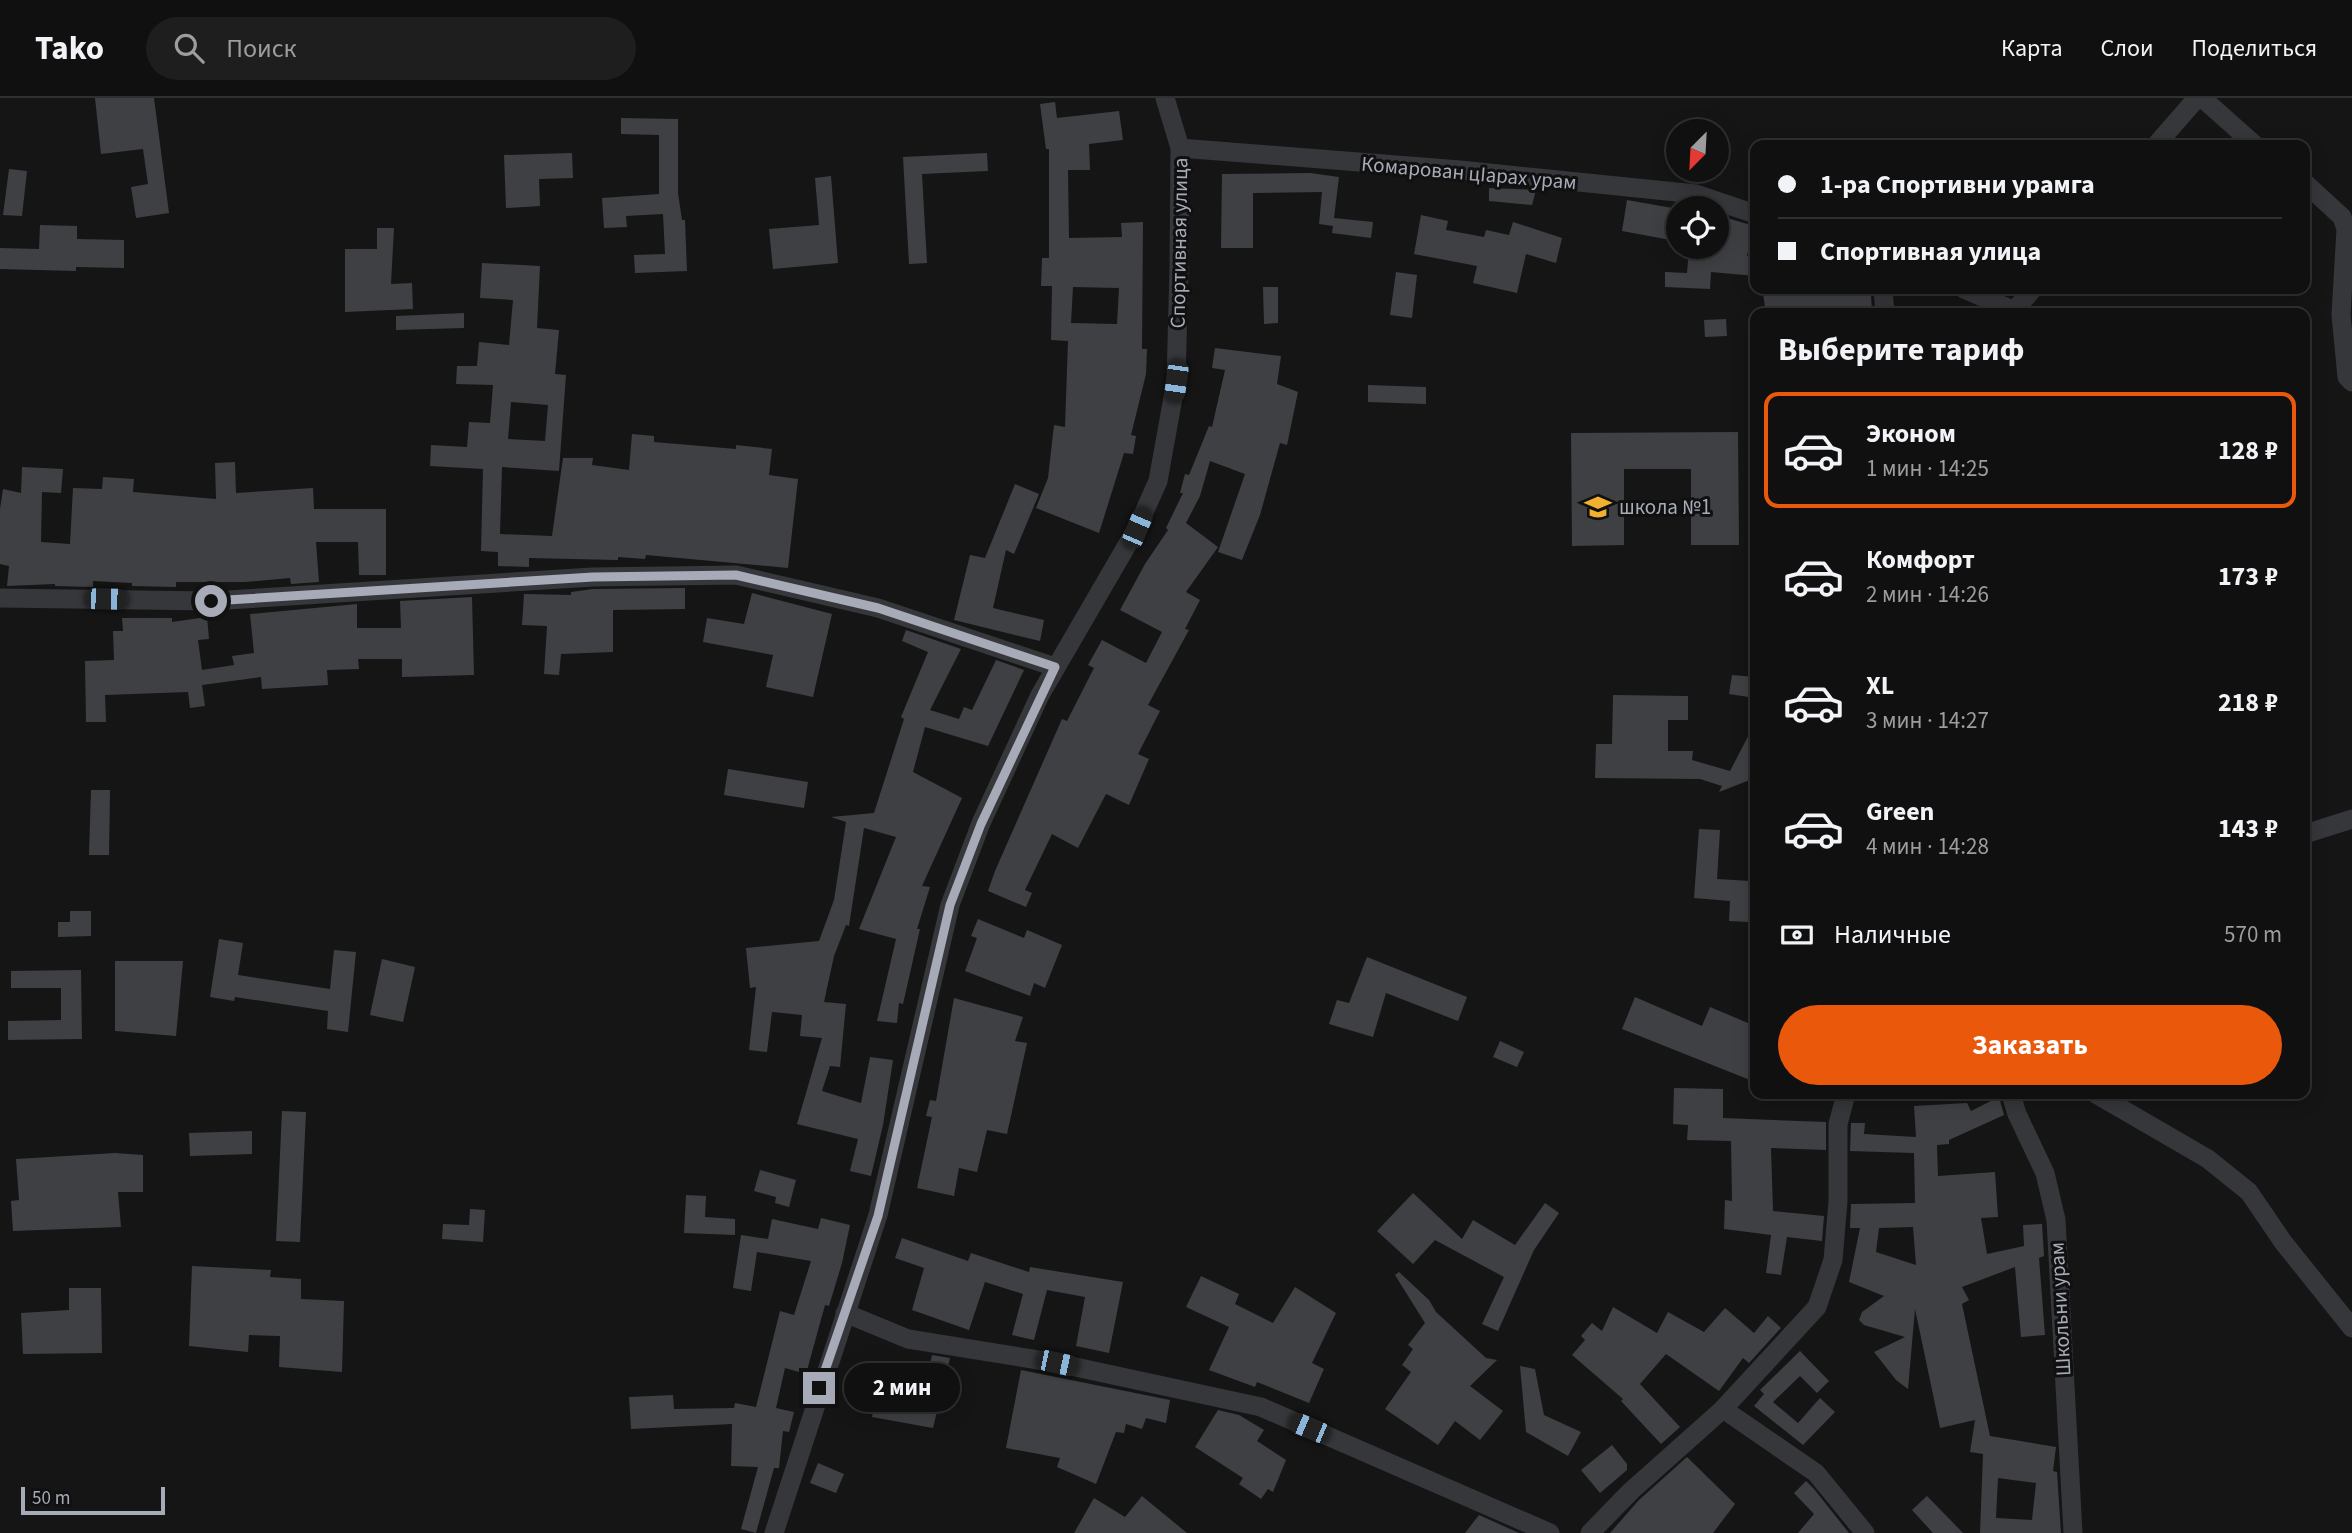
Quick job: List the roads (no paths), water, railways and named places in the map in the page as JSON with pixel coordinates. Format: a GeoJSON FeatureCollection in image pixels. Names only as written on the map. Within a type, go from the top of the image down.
{"type":"FeatureCollection","features":[{"type":"Feature","properties":{"kind":"street","name":"Спортивная улица"},"geometry":{"type":"LineString","coordinates":[[774,1533],[878,1216],[950,905],[981,824],[1055,667],[1137,528],[1158,481],[1176,381],[1180,148],[1165,98]]}},
{"type":"Feature","properties":{"kind":"street"},"geometry":{"type":"LineString","coordinates":[[2160,140],[2200,98],[2249,140]]}},
{"type":"Feature","properties":{"kind":"street","name":"Комарован цIарах урам"},"geometry":{"type":"LineString","coordinates":[[1180,148],[1460,170],[1696,194],[1750,212]]}},
{"type":"Feature","properties":{"kind":"street"},"geometry":{"type":"LineString","coordinates":[[2310,187],[2342,217],[2346,229],[2341,315],[2347,377],[2352,382]]}},
{"type":"Feature","properties":{"kind":"street"},"geometry":{"type":"LineString","coordinates":[[1975,294],[2005,308]]}},
{"type":"Feature","properties":{"kind":"street"},"geometry":{"type":"LineString","coordinates":[[2017,308],[2029,294]]}},
{"type":"Feature","properties":{"kind":"street"},"geometry":{"type":"LineString","coordinates":[[0,598],[211,601],[593,577],[736,575],[878,608],[1055,667]]}},
{"type":"Feature","properties":{"kind":"street"},"geometry":{"type":"LineString","coordinates":[[2310,832],[2352,819]]}},
{"type":"Feature","properties":{"kind":"street"},"geometry":{"type":"LineString","coordinates":[[1590,1533],[1631,1491],[1723,1409],[1816,1307],[1833,1260],[1838,1201],[1838,1124],[1845,1099]]}},
{"type":"Feature","properties":{"kind":"street","name":"Школьни урам"},"geometry":{"type":"LineString","coordinates":[[2012,1099],[2045,1173],[2056,1220],[2073,1533]]}},
{"type":"Feature","properties":{"kind":"street"},"geometry":{"type":"LineString","coordinates":[[2105,1099],[2208,1159],[2249,1192],[2283,1242],[2352,1328]]}},
{"type":"Feature","properties":{"kind":"street"},"geometry":{"type":"LineString","coordinates":[[845,1313],[908,1339],[1057,1363],[1261,1407],[1550,1533]]}},
{"type":"Feature","properties":{"kind":"street"},"geometry":{"type":"LineString","coordinates":[[1723,1409],[1815,1473],[1865,1533]]}},
{"type":"Feature","properties":{"kind":"place","name":"школа №1"},"geometry":{"type":"Point","coordinates":[1598,507]}}]}
